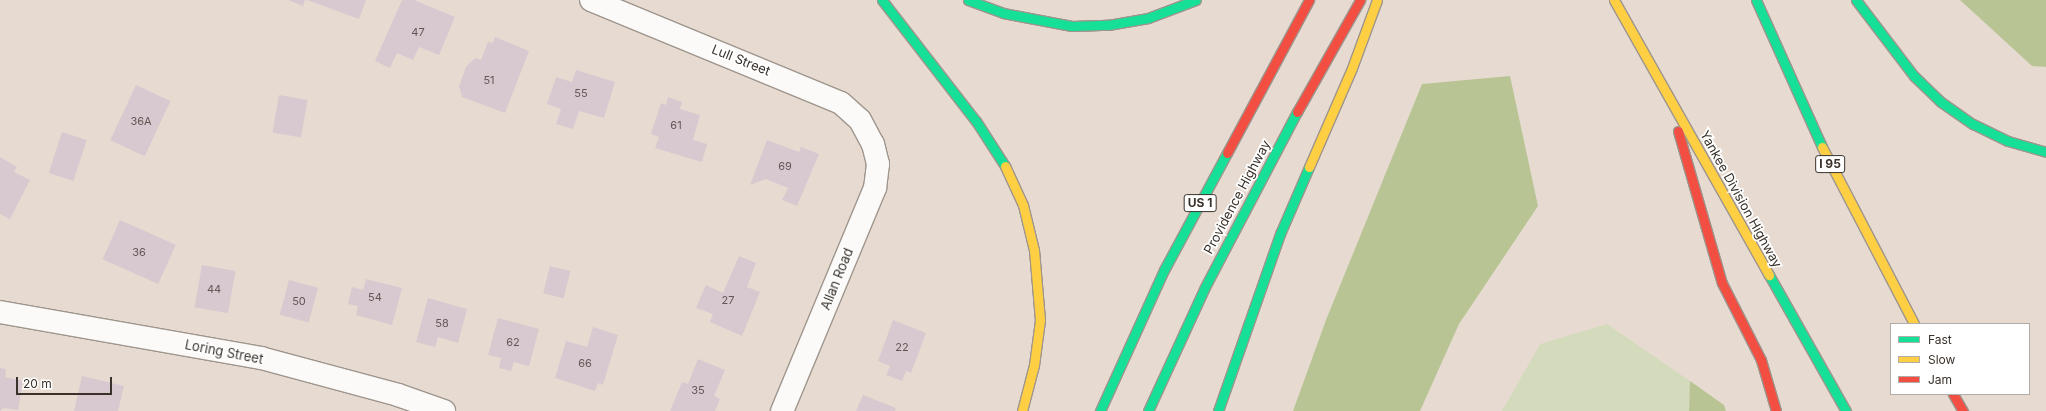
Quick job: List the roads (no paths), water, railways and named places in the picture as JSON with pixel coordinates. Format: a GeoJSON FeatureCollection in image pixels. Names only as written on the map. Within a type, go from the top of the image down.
{"type":"FeatureCollection","features":[{"type":"Feature","properties":{"kind":"main road"},"geometry":{"type":"LineString","coordinates":[[882,0],[976,121],[1004,164],[1023,205],[1034,250],[1040,320],[1022,411]]}},
{"type":"Feature","properties":{"kind":"main road"},"geometry":{"type":"LineString","coordinates":[[968,0],[1003,14],[1072,26],[1108,25],[1148,18],[1196,0]]}},
{"type":"Feature","properties":{"kind":"main road","name":"US 1"},"geometry":{"type":"LineString","coordinates":[[1100,411],[1164,270],[1309,0]]}},
{"type":"Feature","properties":{"kind":"main road","name":"Providence Highway"},"geometry":{"type":"LineString","coordinates":[[1148,411],[1202,293],[1256,186],[1360,0]]}},
{"type":"Feature","properties":{"kind":"main road"},"geometry":{"type":"LineString","coordinates":[[1218,411],[1280,234],[1352,68],[1377,0]]}},
{"type":"Feature","properties":{"kind":"main road","name":"Yankee Division Highway"},"geometry":{"type":"LineString","coordinates":[[1614,0],[1846,411]]}},
{"type":"Feature","properties":{"kind":"main road","name":"I 95"},"geometry":{"type":"LineString","coordinates":[[1756,0],[1830,165],[1913,323]]}},
{"type":"Feature","properties":{"kind":"main road"},"geometry":{"type":"LineString","coordinates":[[1856,0],[1914,76],[1941,102],[1973,124],[2008,141],[2046,152]]}},
{"type":"Feature","properties":{"kind":"main road"},"geometry":{"type":"LineString","coordinates":[[1669,97],[1722,283],[1761,360],[1776,411]]}},
{"type":"Feature","properties":{"kind":"main road"},"geometry":{"type":"LineString","coordinates":[[1954,395],[1962,411]]}},
{"type":"Feature","properties":{"kind":"street","name":"Lull Street"},"geometry":{"type":"LineString","coordinates":[[591,0],[841,103],[860,120],[873,144]]}},
{"type":"Feature","properties":{"kind":"street","name":"Allan Road"},"geometry":{"type":"LineString","coordinates":[[782,411],[874,188],[878,164],[873,144]]}},
{"type":"Feature","properties":{"kind":"street","name":"Loring Street"},"geometry":{"type":"LineString","coordinates":[[0,312],[261,358],[398,395],[444,411]]}}]}
